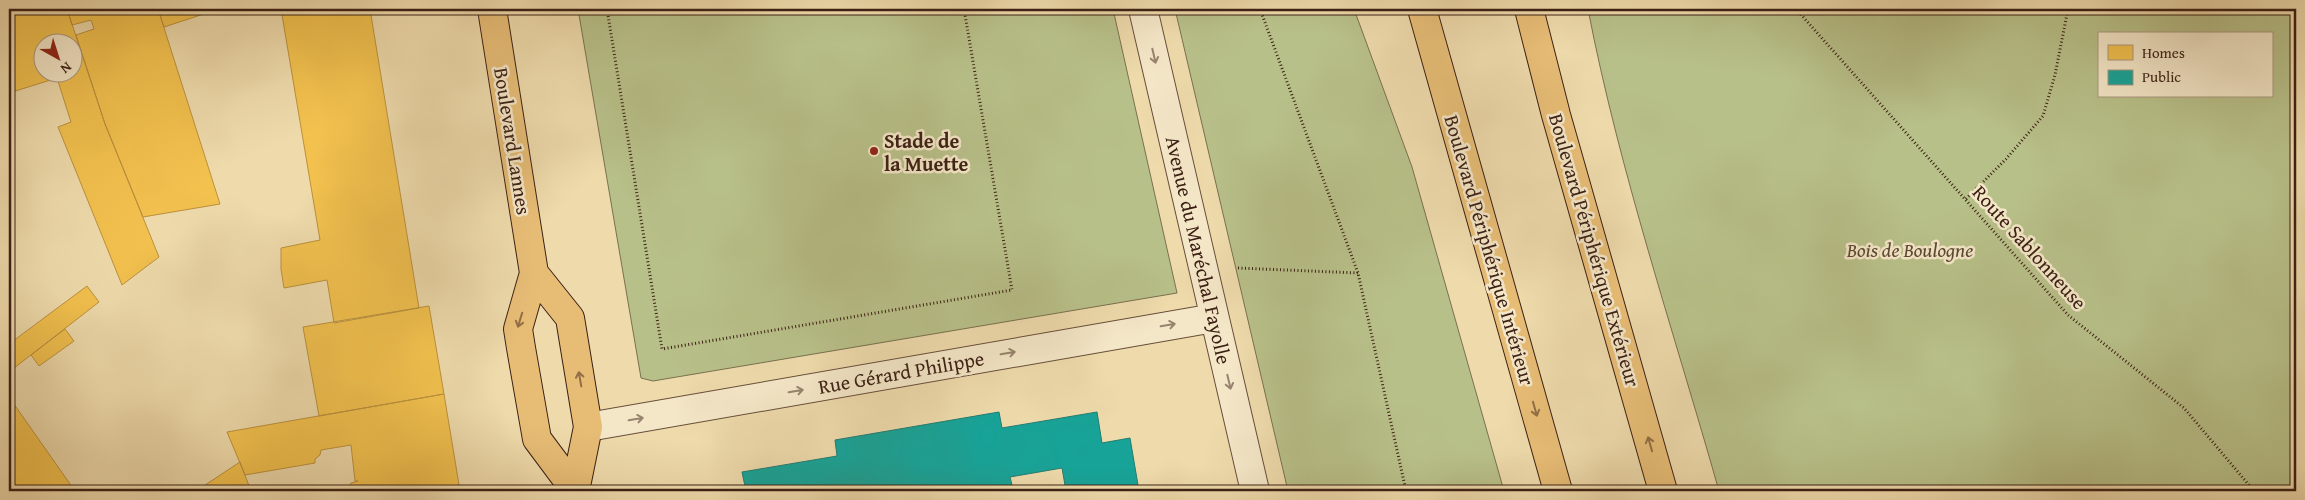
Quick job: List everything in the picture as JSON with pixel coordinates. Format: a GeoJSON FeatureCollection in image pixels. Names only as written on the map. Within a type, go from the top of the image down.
{"type":"FeatureCollection","features":[{"type":"Feature","properties":{"kind":"main road","name":"Boulevard Lannes"},"geometry":{"type":"LineString","coordinates":[[492,9],[534,273],[518,329],[537,439],[575,490]]}},
{"type":"Feature","properties":{"kind":"main road"},"geometry":{"type":"LineString","coordinates":[[1408,9],[1434,69],[1461,148]]}},
{"type":"Feature","properties":{"kind":"main road","name":"Boulevard Périphérique Intérieur"},"geometry":{"type":"LineString","coordinates":[[1422,9],[1558,491]]}},
{"type":"Feature","properties":{"kind":"main road","name":"Boulevard Périphérique Extérieur"},"geometry":{"type":"LineString","coordinates":[[1529,9],[1556,115],[1663,491]]}},
{"type":"Feature","properties":{"kind":"main road"},"geometry":{"type":"LineString","coordinates":[[1538,9],[1543,51],[1556,115]]}},
{"type":"Feature","properties":{"kind":"main road","name":"Boulevard Lannes"},"geometry":{"type":"LineString","coordinates":[[534,273],[570,318],[588,427],[575,490]]}},
{"type":"Feature","properties":{"kind":"street","name":"Avenue du Maréchal Fayolle"},"geometry":{"type":"LineString","coordinates":[[1144,9],[1254,491]]}},
{"type":"Feature","properties":{"kind":"street","name":"Rue Gérard Philippe"},"geometry":{"type":"LineString","coordinates":[[588,427],[1214,318]]}},
{"type":"Feature","properties":{"kind":"path"},"geometry":{"type":"LineString","coordinates":[[606,9],[662,349],[1012,290],[964,9]]}},
{"type":"Feature","properties":{"kind":"path"},"geometry":{"type":"LineString","coordinates":[[1260,9],[1358,273],[1406,491]]}},
{"type":"Feature","properties":{"kind":"path","name":"Route Sablonneuse"},"geometry":{"type":"LineString","coordinates":[[1796,9],[2068,315],[2184,408],[2254,491]]}},
{"type":"Feature","properties":{"kind":"path"},"geometry":{"type":"LineString","coordinates":[[1966,199],[2006,159],[2043,116],[2055,75],[2068,9]]}},
{"type":"Feature","properties":{"kind":"path"},"geometry":{"type":"LineString","coordinates":[[1237,268],[1358,273]]}},
{"type":"Feature","properties":{"kind":"green space","name":"Stade de la Muette"},"geometry":{"type":"Polygon","coordinates":[[[578,9],[1113,9],[1177,293],[653,381],[641,378],[578,9]]]}},
{"type":"Feature","properties":{"kind":"green space"},"geometry":{"type":"Polygon","coordinates":[[[1175,9],[1354,9],[1412,167],[1504,491],[1288,491],[1175,9]]]}},
{"type":"Feature","properties":{"kind":"green space","name":"Bois de Boulogne"},"geometry":{"type":"Polygon","coordinates":[[[1588,9],[2296,9],[2296,491],[1719,491],[1648,251],[1615,130],[1588,9]]]}},
{"type":"Feature","properties":{"kind":"building: Homes"},"geometry":{"type":"Polygon","coordinates":[[[9,9],[67,9],[75,32],[32,32],[32,82],[44,82],[9,93],[9,9]]]}},
{"type":"Feature","properties":{"kind":"building: Homes"},"geometry":{"type":"Polygon","coordinates":[[[67,9],[158,9],[220,204],[143,217],[105,124],[82,53],[82,33],[94,29],[91,20],[72,25],[67,9]]]}},
{"type":"Feature","properties":{"kind":"building: Homes"},"geometry":{"type":"Polygon","coordinates":[[[158,9],[219,9],[164,27],[158,9]]]}},
{"type":"Feature","properties":{"kind":"building: Homes"},"geometry":{"type":"Polygon","coordinates":[[[281,9],[370,9],[419,308],[334,323],[327,280],[284,288],[281,269],[281,248],[320,240],[281,9]]]}},
{"type":"Feature","properties":{"kind":"building: Homes"},"geometry":{"type":"Polygon","coordinates":[[[82,54],[105,124],[159,257],[122,285],[58,127],[71,122],[58,82],[82,82],[82,54]]]}},
{"type":"Feature","properties":{"kind":"building: Homes"},"geometry":{"type":"Polygon","coordinates":[[[87,286],[99,302],[9,372],[9,344],[87,286]]]}},
{"type":"Feature","properties":{"kind":"building: Homes"},"geometry":{"type":"Polygon","coordinates":[[[429,306],[444,394],[319,416],[303,327],[429,306]]]}},
{"type":"Feature","properties":{"kind":"building: Homes"},"geometry":{"type":"Polygon","coordinates":[[[65,329],[74,341],[39,366],[31,355],[65,329]]]}},
{"type":"Feature","properties":{"kind":"building: Homes"},"geometry":{"type":"Polygon","coordinates":[[[444,394],[460,491],[346,491],[351,483],[358,481],[355,481],[351,445],[321,450],[320,455],[315,459],[315,463],[245,475],[227,432],[444,394]]]}},
{"type":"Feature","properties":{"kind":"building: Homes"},"geometry":{"type":"Polygon","coordinates":[[[9,397],[75,491],[9,491],[9,397]]]}},
{"type":"Feature","properties":{"kind":"building: Homes"},"geometry":{"type":"Polygon","coordinates":[[[240,462],[251,491],[196,491],[240,462]]]}},
{"type":"Feature","properties":{"kind":"building: Public"},"geometry":{"type":"Polygon","coordinates":[[[999,412],[1002,428],[1097,412],[1102,443],[1130,438],[1139,491],[1066,491],[1062,468],[1010,477],[1012,485],[975,491],[746,491],[742,472],[837,456],[835,440],[999,412]]]}},
{"type":"Feature","properties":{"kind":"place","name":"Stade de la Muette"},"geometry":{"type":"Point","coordinates":[874,151]}}]}
